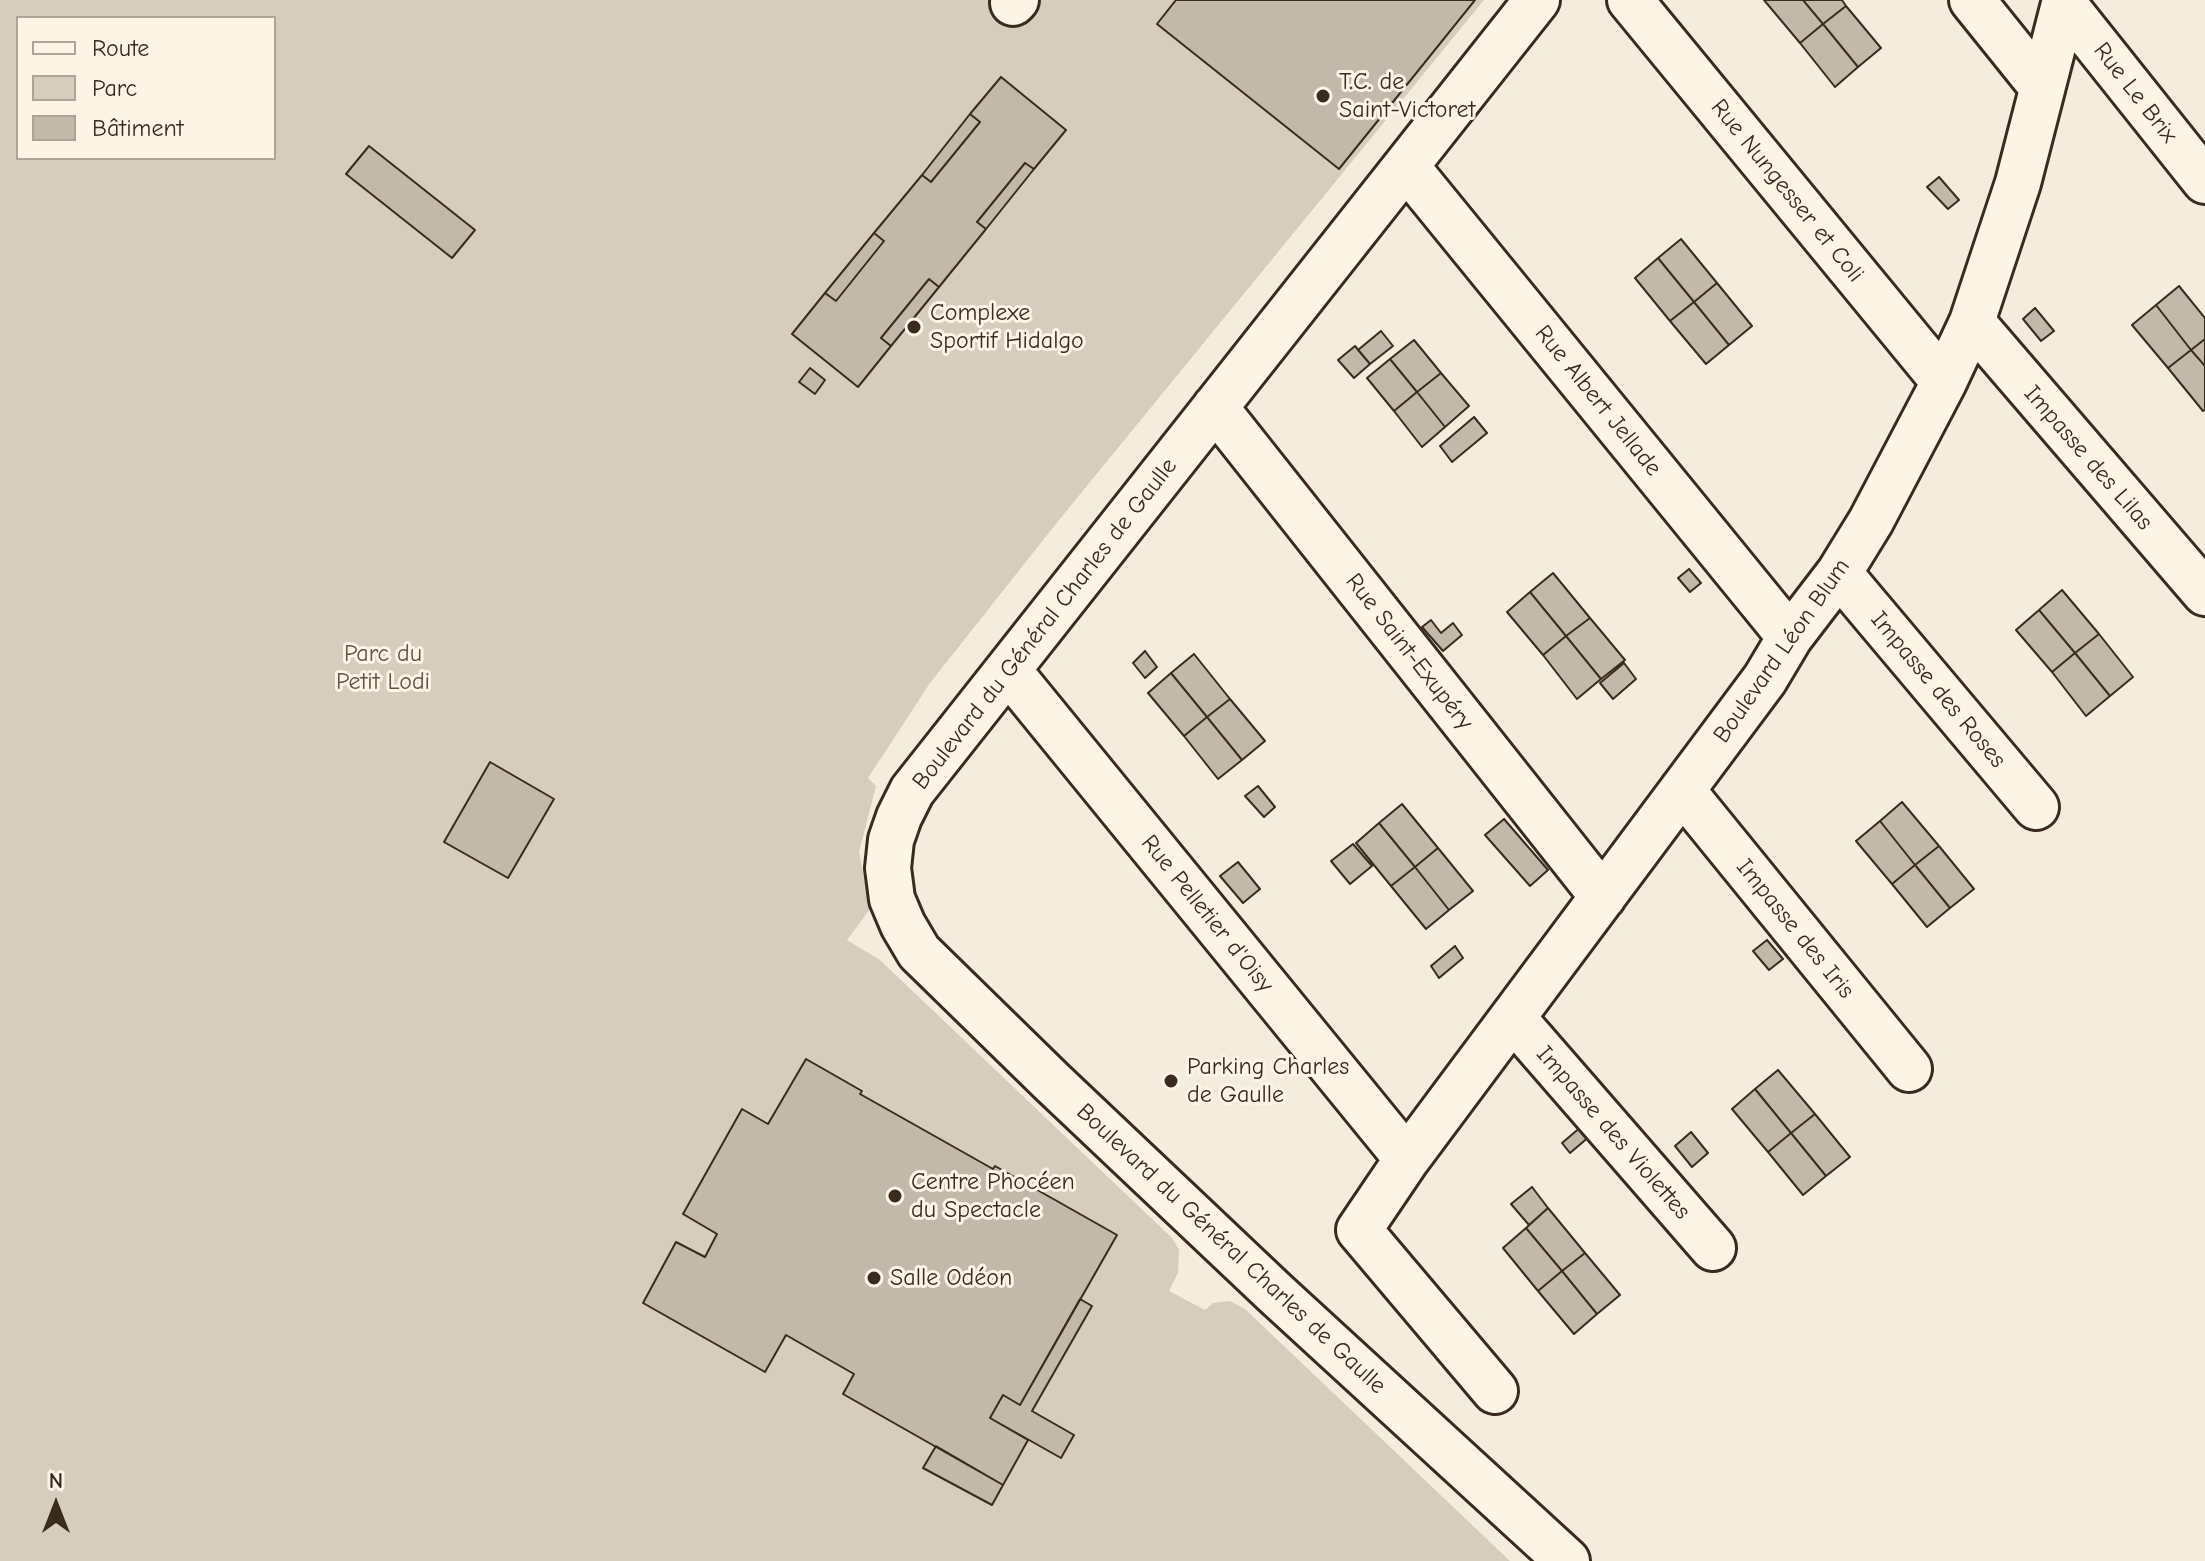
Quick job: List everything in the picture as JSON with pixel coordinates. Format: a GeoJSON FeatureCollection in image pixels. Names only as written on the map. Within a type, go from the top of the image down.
{"type":"FeatureCollection","features":[{"type":"Feature","properties":{"kind":"street","name":"Boulevard du Général Charles de Gaulle"},"geometry":{"type":"LineString","coordinates":[[1537,0],[912,791],[891,840],[888,868],[892,899],[919,952],[1275,1293],[1567,1561]]}},
{"type":"Feature","properties":{"kind":"street","name":"Rue Nungesser et Coli"},"geometry":{"type":"LineString","coordinates":[[1630,0],[1944,382]]}},
{"type":"Feature","properties":{"kind":"street"},"geometry":{"type":"LineString","coordinates":[[1972,0],[2042,87]]}},
{"type":"Feature","properties":{"kind":"street","name":"Boulevard Léon Blum"},"geometry":{"type":"LineString","coordinates":[[1495,1391],[1359,1230],[1407,1159],[1765,679],[1790,637],[1839,573],[1871,521],[1972,322],[2018,183],[2065,2]]}},
{"type":"Feature","properties":{"kind":"street","name":"Rue Le Brix"},"geometry":{"type":"LineString","coordinates":[[2065,2],[2205,181]]}},
{"type":"Feature","properties":{"kind":"street","name":"Rue Albert Jellade"},"geometry":{"type":"LineString","coordinates":[[1406,166],[1790,637]]}},
{"type":"Feature","properties":{"kind":"street","name":"Impasse des Lilas"},"geometry":{"type":"LineString","coordinates":[[1972,322],[2205,593]]}},
{"type":"Feature","properties":{"kind":"street","name":"Rue Saint-Exupéry"},"geometry":{"type":"LineString","coordinates":[[1215,407],[1603,897]]}},
{"type":"Feature","properties":{"kind":"street","name":"Impasse des Roses"},"geometry":{"type":"LineString","coordinates":[[1839,573],[2036,807]]}},
{"type":"Feature","properties":{"kind":"street","name":"Rue Pelletier d'Oisy"},"geometry":{"type":"LineString","coordinates":[[1008,670],[1407,1159]]}},
{"type":"Feature","properties":{"kind":"street","name":"Impasse des Iris"},"geometry":{"type":"LineString","coordinates":[[1682,790],[1909,1069]]}},
{"type":"Feature","properties":{"kind":"street","name":"Impasse des Violettes"},"geometry":{"type":"LineString","coordinates":[[1513,1018],[1713,1248]]}},
{"type":"Feature","properties":{"kind":"green space","name":"Parc du Petit Lodi"},"geometry":{"type":"Polygon","coordinates":[[[0,0],[1484,0],[1059,520],[930,683],[868,778],[876,786],[859,852],[870,909],[847,940],[880,960],[1172,1238],[1179,1250],[1178,1273],[1169,1291],[1205,1310],[1213,1303],[1230,1301],[1245,1309],[1510,1561],[0,1561],[0,0]]]}},
{"type":"Feature","properties":{"kind":"building","name":"T.C. de Saint-Victoret"},"geometry":{"type":"Polygon","coordinates":[[[1176,0],[1475,0],[1339,169],[1157,24],[1176,0]]]}},
{"type":"Feature","properties":{"kind":"building"},"geometry":{"type":"Polygon","coordinates":[[[1764,0],[1803,0],[1823,24],[1800,43],[1764,0]]]}},
{"type":"Feature","properties":{"kind":"building"},"geometry":{"type":"Polygon","coordinates":[[[1803,0],[1842,0],[1846,6],[1823,24],[1803,0]]]}},
{"type":"Feature","properties":{"kind":"building"},"geometry":{"type":"Polygon","coordinates":[[[1846,6],[1881,48],[1858,67],[1823,24],[1846,6]]]}},
{"type":"Feature","properties":{"kind":"building"},"geometry":{"type":"Polygon","coordinates":[[[1823,24],[1858,67],[1835,87],[1800,43],[1823,24]]]}},
{"type":"Feature","properties":{"kind":"building"},"geometry":{"type":"Polygon","coordinates":[[[1001,77],[1066,130],[1034,169],[1025,163],[977,222],[986,229],[939,287],[929,279],[881,338],[891,346],[858,387],[792,334],[825,293],[836,301],[884,241],[874,233],[922,175],[931,182],[980,122],[970,114],[1001,77]]]}},
{"type":"Feature","properties":{"kind":"building"},"geometry":{"type":"Polygon","coordinates":[[[970,114],[980,122],[931,182],[922,175],[970,114]]]}},
{"type":"Feature","properties":{"kind":"building"},"geometry":{"type":"Polygon","coordinates":[[[369,146],[475,230],[452,258],[346,174],[369,146]]]}},
{"type":"Feature","properties":{"kind":"building"},"geometry":{"type":"Polygon","coordinates":[[[1025,163],[1034,169],[986,229],[977,222],[1025,163]]]}},
{"type":"Feature","properties":{"kind":"building"},"geometry":{"type":"Polygon","coordinates":[[[1939,177],[1959,200],[1948,209],[1927,187],[1939,177]]]}},
{"type":"Feature","properties":{"kind":"building"},"geometry":{"type":"Polygon","coordinates":[[[874,233],[884,241],[836,301],[825,293],[874,233]]]}},
{"type":"Feature","properties":{"kind":"building"},"geometry":{"type":"Polygon","coordinates":[[[1681,239],[1717,283],[1694,302],[1658,258],[1681,239]]]}},
{"type":"Feature","properties":{"kind":"building"},"geometry":{"type":"Polygon","coordinates":[[[1658,258],[1694,302],[1670,321],[1635,278],[1658,258]]]}},
{"type":"Feature","properties":{"kind":"building"},"geometry":{"type":"Polygon","coordinates":[[[929,279],[939,287],[891,346],[881,338],[929,279]]]}},
{"type":"Feature","properties":{"kind":"building"},"geometry":{"type":"Polygon","coordinates":[[[1717,283],[1752,326],[1729,345],[1694,302],[1717,283]]]}},
{"type":"Feature","properties":{"kind":"building"},"geometry":{"type":"Polygon","coordinates":[[[2179,286],[2205,318],[2205,339],[2191,350],[2156,305],[2179,286]]]}},
{"type":"Feature","properties":{"kind":"building"},"geometry":{"type":"Polygon","coordinates":[[[1694,302],[1729,345],[1706,364],[1670,321],[1694,302]]]}},
{"type":"Feature","properties":{"kind":"building"},"geometry":{"type":"Polygon","coordinates":[[[2156,305],[2191,350],[2168,368],[2132,325],[2156,305]]]}},
{"type":"Feature","properties":{"kind":"building"},"geometry":{"type":"Polygon","coordinates":[[[2035,308],[2054,331],[2041,341],[2023,319],[2035,308]]]}},
{"type":"Feature","properties":{"kind":"building"},"geometry":{"type":"Polygon","coordinates":[[[1381,331],[1393,346],[1370,364],[1358,350],[1381,331]]]}},
{"type":"Feature","properties":{"kind":"building"},"geometry":{"type":"Polygon","coordinates":[[[2205,339],[2205,366],[2191,350],[2205,339]]]}},
{"type":"Feature","properties":{"kind":"building"},"geometry":{"type":"Polygon","coordinates":[[[1414,340],[1441,373],[1417,392],[1390,359],[1414,340]]]}},
{"type":"Feature","properties":{"kind":"building"},"geometry":{"type":"Polygon","coordinates":[[[1355,346],[1370,364],[1354,378],[1338,360],[1355,346]]]}},
{"type":"Feature","properties":{"kind":"building"},"geometry":{"type":"Polygon","coordinates":[[[2191,350],[2205,366],[2203,411],[2168,368],[2191,350]]]}},
{"type":"Feature","properties":{"kind":"building"},"geometry":{"type":"Polygon","coordinates":[[[1390,359],[1417,392],[1394,411],[1367,378],[1390,359]]]}},
{"type":"Feature","properties":{"kind":"building"},"geometry":{"type":"Polygon","coordinates":[[[810,368],[825,380],[815,394],[799,382],[810,368]]]}},
{"type":"Feature","properties":{"kind":"building"},"geometry":{"type":"Polygon","coordinates":[[[1441,373],[1469,406],[1445,427],[1417,392],[1441,373]]]}},
{"type":"Feature","properties":{"kind":"building"},"geometry":{"type":"Polygon","coordinates":[[[1417,392],[1445,427],[1422,447],[1394,411],[1417,392]]]}},
{"type":"Feature","properties":{"kind":"building"},"geometry":{"type":"Polygon","coordinates":[[[1474,417],[1487,433],[1452,462],[1440,446],[1474,417]]]}},
{"type":"Feature","properties":{"kind":"building"},"geometry":{"type":"Polygon","coordinates":[[[1689,569],[1701,583],[1690,592],[1678,578],[1689,569]]]}},
{"type":"Feature","properties":{"kind":"building"},"geometry":{"type":"Polygon","coordinates":[[[1553,573],[1590,618],[1566,636],[1530,592],[1553,573]]]}},
{"type":"Feature","properties":{"kind":"building"},"geometry":{"type":"Polygon","coordinates":[[[2062,590],[2099,634],[2075,653],[2039,610],[2062,590]]]}},
{"type":"Feature","properties":{"kind":"building"},"geometry":{"type":"Polygon","coordinates":[[[1530,592],[1566,636],[1543,655],[1507,612],[1530,592]]]}},
{"type":"Feature","properties":{"kind":"building"},"geometry":{"type":"Polygon","coordinates":[[[2039,610],[2075,653],[2052,672],[2016,630],[2039,610]]]}},
{"type":"Feature","properties":{"kind":"building"},"geometry":{"type":"Polygon","coordinates":[[[1590,618],[1625,660],[1601,679],[1566,636],[1590,618]]]}},
{"type":"Feature","properties":{"kind":"building"},"geometry":{"type":"Polygon","coordinates":[[[1431,620],[1441,633],[1453,623],[1462,635],[1443,651],[1422,627],[1431,620]]]}},
{"type":"Feature","properties":{"kind":"building"},"geometry":{"type":"Polygon","coordinates":[[[2099,634],[2133,677],[2110,696],[2075,653],[2099,634]]]}},
{"type":"Feature","properties":{"kind":"building"},"geometry":{"type":"Polygon","coordinates":[[[1566,636],[1601,679],[1577,699],[1543,655],[1566,636]]]}},
{"type":"Feature","properties":{"kind":"building"},"geometry":{"type":"Polygon","coordinates":[[[1145,651],[1157,667],[1145,678],[1133,663],[1145,651]]]}},
{"type":"Feature","properties":{"kind":"building"},"geometry":{"type":"Polygon","coordinates":[[[2075,653],[2110,696],[2086,716],[2052,672],[2075,653]]]}},
{"type":"Feature","properties":{"kind":"building"},"geometry":{"type":"Polygon","coordinates":[[[1194,654],[1230,699],[1207,717],[1171,673],[1194,654]]]}},
{"type":"Feature","properties":{"kind":"building"},"geometry":{"type":"Polygon","coordinates":[[[1624,663],[1636,679],[1613,699],[1600,683],[1624,663]]]}},
{"type":"Feature","properties":{"kind":"building"},"geometry":{"type":"Polygon","coordinates":[[[1171,673],[1207,717],[1184,736],[1148,693],[1171,673]]]}},
{"type":"Feature","properties":{"kind":"building"},"geometry":{"type":"Polygon","coordinates":[[[1230,699],[1265,741],[1242,760],[1207,717],[1230,699]]]}},
{"type":"Feature","properties":{"kind":"building"},"geometry":{"type":"Polygon","coordinates":[[[1207,717],[1242,760],[1218,779],[1184,736],[1207,717]]]}},
{"type":"Feature","properties":{"kind":"building"},"geometry":{"type":"Polygon","coordinates":[[[490,762],[554,799],[508,878],[444,842],[490,762]]]}},
{"type":"Feature","properties":{"kind":"building"},"geometry":{"type":"Polygon","coordinates":[[[1258,786],[1275,807],[1264,817],[1245,796],[1258,786]]]}},
{"type":"Feature","properties":{"kind":"building"},"geometry":{"type":"Polygon","coordinates":[[[1902,802],[1939,846],[1915,865],[1880,821],[1902,802]]]}},
{"type":"Feature","properties":{"kind":"building"},"geometry":{"type":"Polygon","coordinates":[[[1402,804],[1438,848],[1415,867],[1379,823],[1402,804]]]}},
{"type":"Feature","properties":{"kind":"building"},"geometry":{"type":"Polygon","coordinates":[[[1504,819],[1548,870],[1530,886],[1485,835],[1504,819]]]}},
{"type":"Feature","properties":{"kind":"building"},"geometry":{"type":"Polygon","coordinates":[[[1880,821],[1915,865],[1892,884],[1856,841],[1880,821]]]}},
{"type":"Feature","properties":{"kind":"building"},"geometry":{"type":"Polygon","coordinates":[[[1379,823],[1415,867],[1391,886],[1356,843],[1379,823]]]}},
{"type":"Feature","properties":{"kind":"building"},"geometry":{"type":"Polygon","coordinates":[[[1353,844],[1372,866],[1350,884],[1331,861],[1353,844]]]}},
{"type":"Feature","properties":{"kind":"building"},"geometry":{"type":"Polygon","coordinates":[[[1939,846],[1974,889],[1950,908],[1915,865],[1939,846]]]}},
{"type":"Feature","properties":{"kind":"building"},"geometry":{"type":"Polygon","coordinates":[[[1438,848],[1473,891],[1449,910],[1415,867],[1438,848]]]}},
{"type":"Feature","properties":{"kind":"building"},"geometry":{"type":"Polygon","coordinates":[[[1238,862],[1260,889],[1243,903],[1220,876],[1238,862]]]}},
{"type":"Feature","properties":{"kind":"building"},"geometry":{"type":"Polygon","coordinates":[[[1915,865],[1950,908],[1927,927],[1892,884],[1915,865]]]}},
{"type":"Feature","properties":{"kind":"building"},"geometry":{"type":"Polygon","coordinates":[[[1415,867],[1449,910],[1426,929],[1391,886],[1415,867]]]}},
{"type":"Feature","properties":{"kind":"building"},"geometry":{"type":"Polygon","coordinates":[[[1767,940],[1783,959],[1769,970],[1753,951],[1767,940]]]}},
{"type":"Feature","properties":{"kind":"building"},"geometry":{"type":"Polygon","coordinates":[[[1455,946],[1463,958],[1439,978],[1431,966],[1455,946]]]}},
{"type":"Feature","properties":{"kind":"building","name":"Salle Odéon"},"geometry":{"type":"Polygon","coordinates":[[[806,1059],[862,1091],[860,1094],[1117,1235],[1020,1405],[1003,1395],[990,1418],[1028,1440],[1003,1485],[843,1394],[854,1374],[786,1335],[765,1372],[643,1303],[676,1242],[705,1257],[717,1234],[683,1214],[742,1109],[768,1124],[806,1059]]]}},
{"type":"Feature","properties":{"kind":"building"},"geometry":{"type":"Polygon","coordinates":[[[1778,1070],[1815,1114],[1791,1133],[1755,1089],[1778,1070]]]}},
{"type":"Feature","properties":{"kind":"building"},"geometry":{"type":"Polygon","coordinates":[[[1755,1089],[1791,1133],[1768,1152],[1732,1109],[1755,1089]]]}},
{"type":"Feature","properties":{"kind":"building"},"geometry":{"type":"Polygon","coordinates":[[[1815,1114],[1850,1157],[1826,1176],[1791,1133],[1815,1114]]]}},
{"type":"Feature","properties":{"kind":"building"},"geometry":{"type":"Polygon","coordinates":[[[1582,1126],[1590,1136],[1570,1153],[1562,1143],[1582,1126]]]}},
{"type":"Feature","properties":{"kind":"building"},"geometry":{"type":"Polygon","coordinates":[[[1691,1132],[1708,1153],[1692,1167],[1675,1146],[1691,1132]]]}},
{"type":"Feature","properties":{"kind":"building"},"geometry":{"type":"Polygon","coordinates":[[[1791,1133],[1826,1176],[1803,1195],[1768,1152],[1791,1133]]]}},
{"type":"Feature","properties":{"kind":"building"},"geometry":{"type":"Polygon","coordinates":[[[1532,1187],[1548,1208],[1529,1225],[1511,1204],[1532,1187]]]}},
{"type":"Feature","properties":{"kind":"building"},"geometry":{"type":"Polygon","coordinates":[[[1548,1208],[1585,1253],[1562,1271],[1526,1228],[1548,1208]]]}},
{"type":"Feature","properties":{"kind":"building"},"geometry":{"type":"Polygon","coordinates":[[[1526,1228],[1562,1271],[1538,1291],[1503,1248],[1526,1228]]]}},
{"type":"Feature","properties":{"kind":"building"},"geometry":{"type":"Polygon","coordinates":[[[1585,1253],[1620,1295],[1597,1314],[1562,1271],[1585,1253]]]}},
{"type":"Feature","properties":{"kind":"building"},"geometry":{"type":"Polygon","coordinates":[[[1562,1271],[1597,1314],[1574,1334],[1538,1291],[1562,1271]]]}},
{"type":"Feature","properties":{"kind":"building"},"geometry":{"type":"Polygon","coordinates":[[[1080,1299],[1092,1306],[1032,1411],[1074,1435],[1061,1458],[990,1418],[1003,1395],[1020,1405],[1080,1299]]]}},
{"type":"Feature","properties":{"kind":"building"},"geometry":{"type":"Polygon","coordinates":[[[936,1446],[1003,1485],[992,1505],[923,1468],[936,1446]]]}},
{"type":"Feature","properties":{"kind":"place","name":"T.C. de Saint-Victoret"},"geometry":{"type":"Point","coordinates":[1323,96]}},
{"type":"Feature","properties":{"kind":"place","name":"Complexe Sportif Hidalgo"},"geometry":{"type":"Point","coordinates":[914,327]}},
{"type":"Feature","properties":{"kind":"place","name":"Parking Charles de Gaulle"},"geometry":{"type":"Point","coordinates":[1171,1081]}},
{"type":"Feature","properties":{"kind":"place","name":"Centre Phocéen du Spectacle"},"geometry":{"type":"Point","coordinates":[895,1196]}},
{"type":"Feature","properties":{"kind":"place","name":"Salle Odéon"},"geometry":{"type":"Point","coordinates":[874,1278]}}]}
